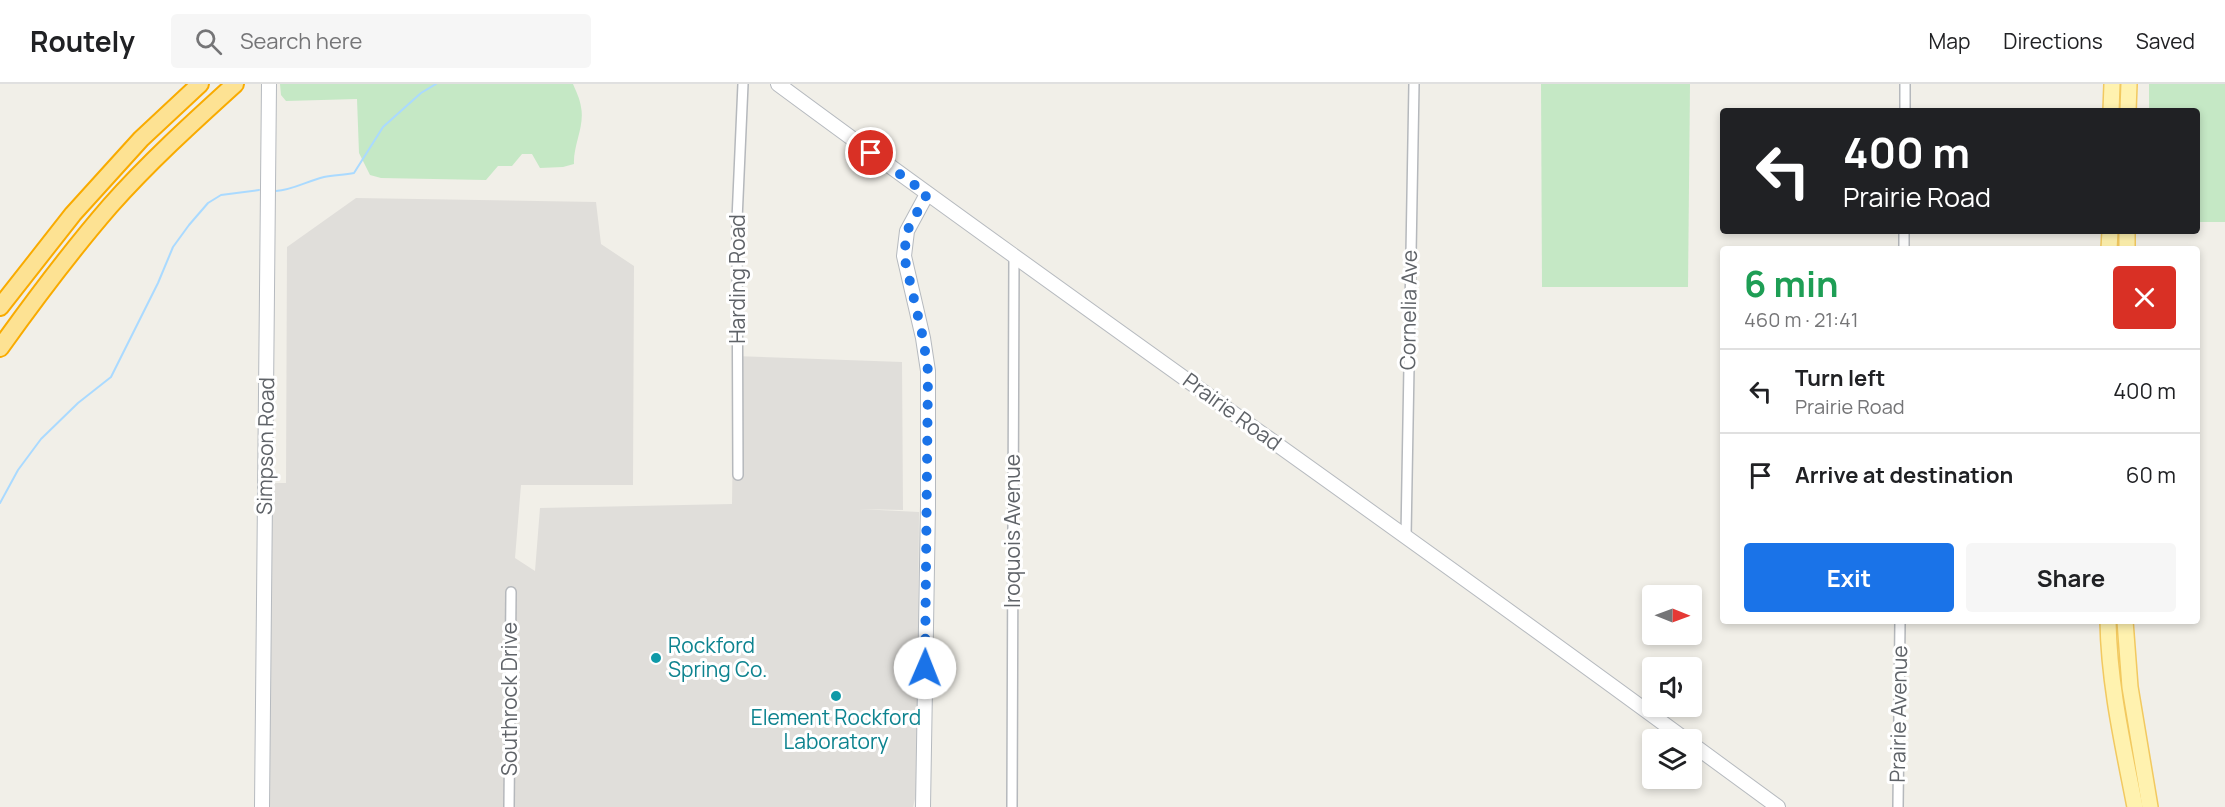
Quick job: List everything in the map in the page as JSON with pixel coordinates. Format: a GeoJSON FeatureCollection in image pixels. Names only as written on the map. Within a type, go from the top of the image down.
{"type":"FeatureCollection","features":[{"type":"Feature","properties":{"kind":"highway"},"geometry":{"type":"LineString","coordinates":[[0,307],[73,214],[126,155],[200,84]]}},
{"type":"Feature","properties":{"kind":"highway"},"geometry":{"type":"LineString","coordinates":[[0,348],[110,206],[152,162],[235,84]]}},
{"type":"Feature","properties":{"kind":"main road"},"geometry":{"type":"LineString","coordinates":[[2111,108],[2112,84]]}},
{"type":"Feature","properties":{"kind":"main road"},"geometry":{"type":"LineString","coordinates":[[2128,108],[2129,84]]}},
{"type":"Feature","properties":{"kind":"main road"},"geometry":{"type":"LineString","coordinates":[[2108,624],[2111,674],[2135,807]]}},
{"type":"Feature","properties":{"kind":"main road"},"geometry":{"type":"LineString","coordinates":[[2125,624],[2130,687],[2150,807]]}},
{"type":"Feature","properties":{"kind":"street","name":"Simpson Road"},"geometry":{"type":"LineString","coordinates":[[262,807],[269,84]]}},
{"type":"Feature","properties":{"kind":"street","name":"Harding Road"},"geometry":{"type":"LineString","coordinates":[[738,475],[737,220],[743,84]]}},
{"type":"Feature","properties":{"kind":"street","name":"Prairie Road"},"geometry":{"type":"LineString","coordinates":[[778,84],[927,194],[1406,536],[1671,729]]}},
{"type":"Feature","properties":{"kind":"street","name":"Cornelia Ave"},"geometry":{"type":"LineString","coordinates":[[1406,536],[1414,84]]}},
{"type":"Feature","properties":{"kind":"street"},"geometry":{"type":"LineString","coordinates":[[1905,84],[1905,108]]}},
{"type":"Feature","properties":{"kind":"street"},"geometry":{"type":"LineString","coordinates":[[922,807],[928,506],[928,371],[923,338],[904,256],[907,231],[927,194]]}},
{"type":"Feature","properties":{"kind":"street","name":"Iroquois Avenue"},"geometry":{"type":"LineString","coordinates":[[1012,807],[1014,256]]}},
{"type":"Feature","properties":{"kind":"street","name":"Southrock Drive"},"geometry":{"type":"LineString","coordinates":[[509,807],[511,592]]}},
{"type":"Feature","properties":{"kind":"street","name":"Prairie Avenue"},"geometry":{"type":"LineString","coordinates":[[1898,807],[1900,624]]}},
{"type":"Feature","properties":{"kind":"street"},"geometry":{"type":"LineString","coordinates":[[1702,751],[1778,807]]}},
{"type":"Feature","properties":{"kind":"shaded area"},"geometry":{"type":"Polygon","coordinates":[[[356,198],[596,202],[601,244],[634,266],[633,485],[521,485],[515,558],[535,571],[540,508],[732,504],[734,356],[902,362],[903,510],[859,509],[919,512],[917,791],[913,807],[268,807],[271,483],[286,483],[287,247],[356,198]]]}},
{"type":"Feature","properties":{"kind":"green space"},"geometry":{"type":"Polygon","coordinates":[[[280,84],[573,84],[580,101],[582,114],[574,164],[540,168],[532,154],[522,154],[512,166],[498,166],[486,180],[381,178],[370,175],[359,153],[357,99],[286,101],[281,95],[280,84]]]}},
{"type":"Feature","properties":{"kind":"green space"},"geometry":{"type":"Polygon","coordinates":[[[1541,84],[1690,84],[1688,287],[1542,287],[1541,84]]]}},
{"type":"Feature","properties":{"kind":"green space"},"geometry":{"type":"Polygon","coordinates":[[[2149,84],[2225,84],[2225,222],[2200,222],[2200,108],[2149,108],[2149,84]]]}},
{"type":"Feature","properties":{"kind":"waterway"},"geometry":{"type":"LineString","coordinates":[[276,191],[324,177],[354,173],[383,127],[421,93],[436,84]]}},
{"type":"Feature","properties":{"kind":"waterway"},"geometry":{"type":"LineString","coordinates":[[0,503],[18,470],[41,439],[78,403],[111,377],[158,283],[173,247],[189,225],[208,203],[221,195],[259,190]]}},
{"type":"Feature","properties":{"kind":"place","name":"Rockford Spring Co."},"geometry":{"type":"Point","coordinates":[656,658]}},
{"type":"Feature","properties":{"kind":"place","name":"Element Rockford Laboratory"},"geometry":{"type":"Point","coordinates":[836,696]}},
{"type":"Feature","properties":{"kind":"route"},"geometry":{"type":"LineString","coordinates":[[871,153],[927,194],[907,231],[904,256],[923,338],[928,371],[925,668]]}}]}
